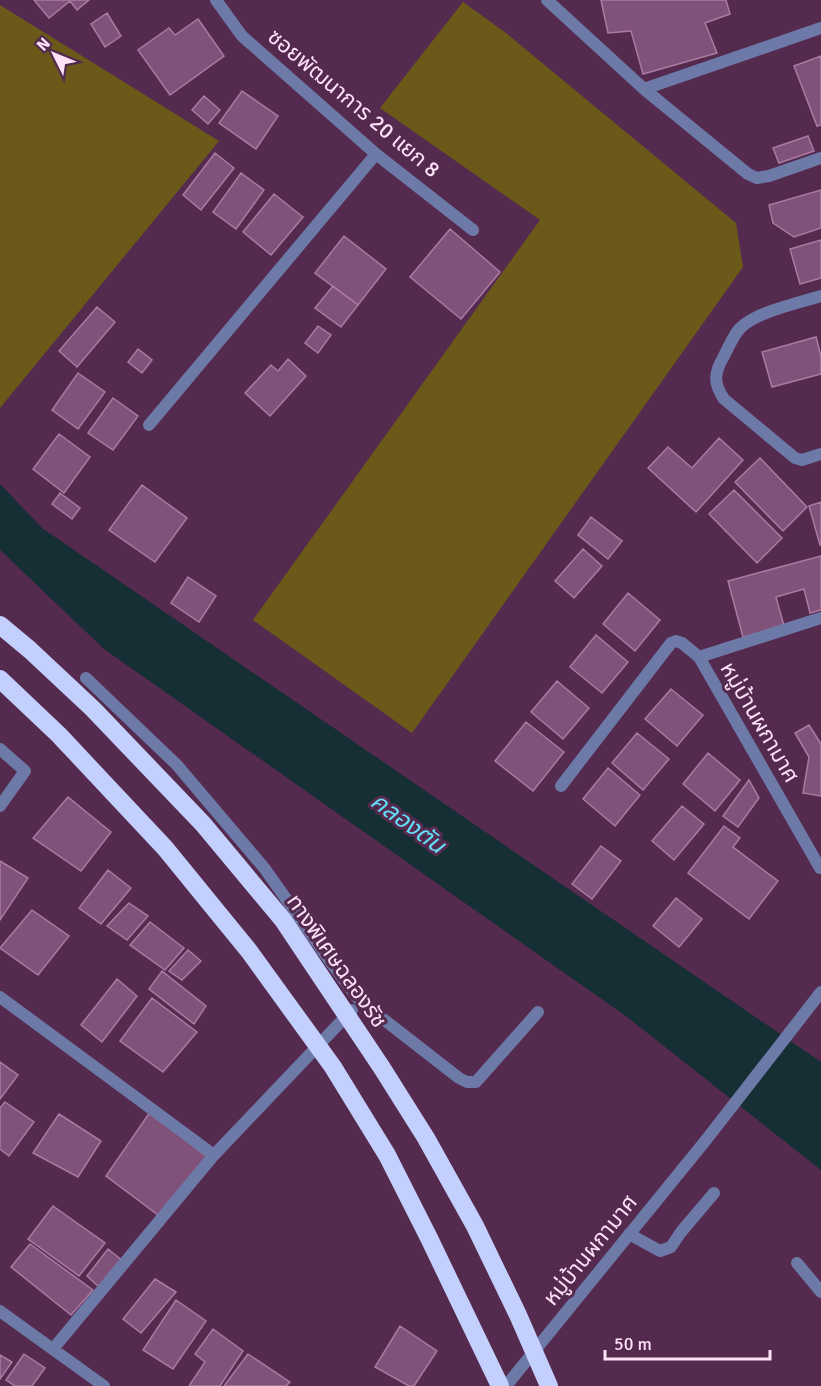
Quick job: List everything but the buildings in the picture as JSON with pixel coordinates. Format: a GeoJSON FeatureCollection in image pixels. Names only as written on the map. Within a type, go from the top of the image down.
{"type":"FeatureCollection","features":[{"type":"Feature","properties":{"kind":"highway","name":"ทางพิเศษฉลองรัช"},"geometry":{"type":"LineString","coordinates":[[0,625],[93,709],[203,824],[283,920],[426,1138],[475,1226],[549,1386]]}},
{"type":"Feature","properties":{"kind":"highway"},"geometry":{"type":"LineString","coordinates":[[0,679],[59,735],[165,848],[249,951],[333,1067],[387,1155],[500,1386]]}},
{"type":"Feature","properties":{"kind":"street","name":"ซอยพัฒนาการ 20 แยก 8"},"geometry":{"type":"LineString","coordinates":[[216,0],[242,36],[376,154],[473,230]]}},
{"type":"Feature","properties":{"kind":"street"},"geometry":{"type":"LineString","coordinates":[[547,0],[644,89],[748,174],[757,178],[769,176],[821,158]]}},
{"type":"Feature","properties":{"kind":"street"},"geometry":{"type":"LineString","coordinates":[[644,89],[821,28]]}},
{"type":"Feature","properties":{"kind":"street"},"geometry":{"type":"LineString","coordinates":[[149,426],[376,154]]}},
{"type":"Feature","properties":{"kind":"street"},"geometry":{"type":"LineString","coordinates":[[821,296],[752,318],[738,330],[718,367],[716,381],[724,399],[795,458],[802,460],[821,454]]}},
{"type":"Feature","properties":{"kind":"street","name":"หมู่บ้านผกามาศ"},"geometry":{"type":"LineString","coordinates":[[699,657],[821,618]]}},
{"type":"Feature","properties":{"kind":"street","name":"หมู่บ้านผกามาศ"},"geometry":{"type":"LineString","coordinates":[[561,786],[671,643],[676,641],[699,657],[821,869]]}},
{"type":"Feature","properties":{"kind":"street"},"geometry":{"type":"LineString","coordinates":[[86,678],[184,774],[265,869],[360,1001],[459,1078],[467,1082],[476,1082],[538,1012]]}},
{"type":"Feature","properties":{"kind":"street"},"geometry":{"type":"LineString","coordinates":[[0,749],[25,771],[0,806]]}},
{"type":"Feature","properties":{"kind":"street","name":"หมู่บ้านผกามาศ"},"geometry":{"type":"LineString","coordinates":[[507,1386],[706,1140],[821,992]]}},
{"type":"Feature","properties":{"kind":"street"},"geometry":{"type":"LineString","coordinates":[[0,997],[214,1155]]}},
{"type":"Feature","properties":{"kind":"street"},"geometry":{"type":"LineString","coordinates":[[53,1349],[214,1155],[360,1001]]}},
{"type":"Feature","properties":{"kind":"street"},"geometry":{"type":"LineString","coordinates":[[629,1234],[660,1251],[671,1247],[714,1193]]}},
{"type":"Feature","properties":{"kind":"street"},"geometry":{"type":"LineString","coordinates":[[797,1263],[821,1292]]}},
{"type":"Feature","properties":{"kind":"street"},"geometry":{"type":"LineString","coordinates":[[0,1311],[104,1386]]}},
{"type":"Feature","properties":{"kind":"shaded area"},"geometry":{"type":"Polygon","coordinates":[[[463,2],[506,33],[736,223],[743,267],[412,733],[253,620],[540,220],[380,108],[463,2]]]}},
{"type":"Feature","properties":{"kind":"shaded area"},"geometry":{"type":"Polygon","coordinates":[[[0,5],[219,141],[0,408],[0,5]]]}},
{"type":"Feature","properties":{"kind":"water","name":"คลองตัน"},"geometry":{"type":"Polygon","coordinates":[[[0,484],[42,528],[821,1062],[821,1170],[627,1017],[104,649],[0,550],[0,484]]]}}]}
